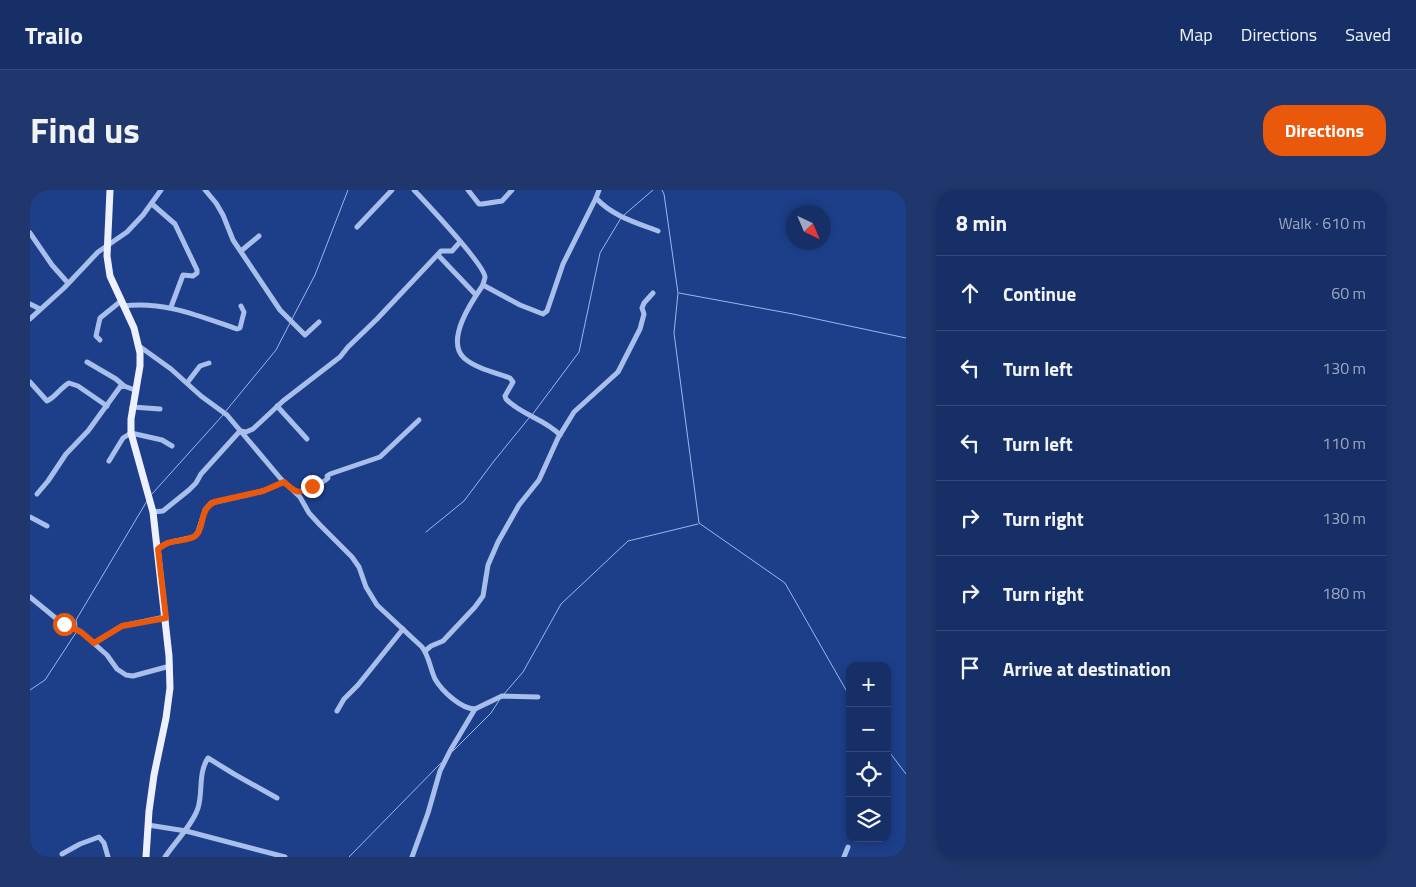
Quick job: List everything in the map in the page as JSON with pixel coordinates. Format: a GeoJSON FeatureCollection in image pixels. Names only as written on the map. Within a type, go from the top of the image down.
{"type":"FeatureCollection","features":[{"type":"Feature","properties":{"kind":"main road"},"geometry":{"type":"LineString","coordinates":[[110,190],[106,246],[110,276],[134,328],[139,346],[140,366],[132,407],[131,433],[153,512],[170,666],[170,688],[154,775],[146,857]]}},
{"type":"Feature","properties":{"kind":"street"},"geometry":{"type":"LineString","coordinates":[[30,319],[92,257],[127,232],[152,204],[161,190]]}},
{"type":"Feature","properties":{"kind":"street"},"geometry":{"type":"LineString","coordinates":[[204,190],[216,203],[229,232],[280,310],[305,335],[319,322]]}},
{"type":"Feature","properties":{"kind":"street"},"geometry":{"type":"LineString","coordinates":[[357,228],[392,190]]}},
{"type":"Feature","properties":{"kind":"street"},"geometry":{"type":"LineString","coordinates":[[414,190],[460,242],[482,270],[485,277],[460,327],[456,340],[459,352],[470,362],[510,378],[513,382],[506,399],[524,414],[549,426],[560,436]]}},
{"type":"Feature","properties":{"kind":"street"},"geometry":{"type":"LineString","coordinates":[[468,190],[479,204],[502,201],[512,190]]}},
{"type":"Feature","properties":{"kind":"street"},"geometry":{"type":"LineString","coordinates":[[483,284],[535,312],[543,314],[546,311],[563,264],[599,190]]}},
{"type":"Feature","properties":{"kind":"street"},"geometry":{"type":"LineString","coordinates":[[596,198],[622,217],[658,230]]}},
{"type":"Feature","properties":{"kind":"street"},"geometry":{"type":"LineString","coordinates":[[152,204],[175,224],[197,270],[193,276],[183,275],[171,307]]}},
{"type":"Feature","properties":{"kind":"street"},"geometry":{"type":"LineString","coordinates":[[30,234],[52,265],[68,283]]}},
{"type":"Feature","properties":{"kind":"street"},"geometry":{"type":"LineString","coordinates":[[241,251],[259,236]]}},
{"type":"Feature","properties":{"kind":"street"},"geometry":{"type":"LineString","coordinates":[[240,431],[246,432],[253,429],[277,406],[340,357],[438,254],[444,250],[452,251],[460,242]]}},
{"type":"Feature","properties":{"kind":"street"},"geometry":{"type":"LineString","coordinates":[[438,254],[476,295]]}},
{"type":"Feature","properties":{"kind":"street"},"geometry":{"type":"LineString","coordinates":[[425,651],[431,646],[444,641],[483,596],[486,573],[498,542],[519,505],[539,480],[574,412],[618,372],[640,329],[644,314],[642,308],[644,303],[653,293]]}},
{"type":"Feature","properties":{"kind":"street"},"geometry":{"type":"LineString","coordinates":[[100,340],[96,336],[100,318],[122,303],[171,307],[237,329],[240,328],[244,312],[242,306]]}},
{"type":"Feature","properties":{"kind":"street"},"geometry":{"type":"LineString","coordinates":[[30,304],[40,309]]}},
{"type":"Feature","properties":{"kind":"street"},"geometry":{"type":"LineString","coordinates":[[139,346],[187,383],[200,396],[227,415],[284,482],[295,492],[314,518],[352,557],[374,602],[425,651],[438,684],[458,704],[475,710]]}},
{"type":"Feature","properties":{"kind":"street"},"geometry":{"type":"LineString","coordinates":[[87,362],[121,382],[124,386],[135,390]]}},
{"type":"Feature","properties":{"kind":"street"},"geometry":{"type":"LineString","coordinates":[[187,383],[200,366],[209,363]]}},
{"type":"Feature","properties":{"kind":"street"},"geometry":{"type":"LineString","coordinates":[[30,382],[47,401],[53,399],[63,386],[69,383],[78,386],[107,406]]}},
{"type":"Feature","properties":{"kind":"street"},"geometry":{"type":"LineString","coordinates":[[37,494],[66,454],[88,431],[120,387],[124,386]]}},
{"type":"Feature","properties":{"kind":"street"},"geometry":{"type":"LineString","coordinates":[[277,406],[307,439]]}},
{"type":"Feature","properties":{"kind":"street"},"geometry":{"type":"LineString","coordinates":[[132,407],[160,408]]}},
{"type":"Feature","properties":{"kind":"street"},"geometry":{"type":"LineString","coordinates":[[295,492],[301,492],[323,482],[330,474],[380,457],[419,420]]}},
{"type":"Feature","properties":{"kind":"street"},"geometry":{"type":"LineString","coordinates":[[153,512],[163,511],[189,490],[240,431]]}},
{"type":"Feature","properties":{"kind":"street"},"geometry":{"type":"LineString","coordinates":[[109,460],[123,438],[131,433],[162,440],[172,446]]}},
{"type":"Feature","properties":{"kind":"street"},"geometry":{"type":"LineString","coordinates":[[158,549],[167,543],[194,537],[198,532],[205,510],[211,503],[263,491],[284,482]]}},
{"type":"Feature","properties":{"kind":"street"},"geometry":{"type":"LineString","coordinates":[[30,518],[47,526]]}},
{"type":"Feature","properties":{"kind":"street"},"geometry":{"type":"LineString","coordinates":[[156,534],[167,543]]}},
{"type":"Feature","properties":{"kind":"street"},"geometry":{"type":"LineString","coordinates":[[30,597],[58,620],[81,632],[107,655],[117,669],[126,675],[134,676],[170,666]]}},
{"type":"Feature","properties":{"kind":"street"},"geometry":{"type":"LineString","coordinates":[[94,643],[122,626],[166,618]]}},
{"type":"Feature","properties":{"kind":"street"},"geometry":{"type":"LineString","coordinates":[[337,711],[344,699],[358,685],[403,629]]}},
{"type":"Feature","properties":{"kind":"street"},"geometry":{"type":"LineString","coordinates":[[412,857],[445,760],[475,710],[502,696],[538,697]]}},
{"type":"Feature","properties":{"kind":"street"},"geometry":{"type":"LineString","coordinates":[[165,857],[180,834],[186,830],[198,807],[202,774],[208,758],[277,798]]}},
{"type":"Feature","properties":{"kind":"street"},"geometry":{"type":"LineString","coordinates":[[148,825],[186,830],[285,857]]}},
{"type":"Feature","properties":{"kind":"street"},"geometry":{"type":"LineString","coordinates":[[62,854],[80,844],[99,837],[104,843],[108,857]]}},
{"type":"Feature","properties":{"kind":"street"},"geometry":{"type":"LineString","coordinates":[[844,857],[848,847]]}},
{"type":"Feature","properties":{"kind":"waterway"},"geometry":{"type":"LineString","coordinates":[[292,319],[315,275],[348,190]]}},
{"type":"Feature","properties":{"kind":"waterway"},"geometry":{"type":"LineString","coordinates":[[624,215],[653,190]]}},
{"type":"Feature","properties":{"kind":"waterway"},"geometry":{"type":"LineString","coordinates":[[662,190],[678,293],[674,333],[699,523],[785,583],[846,690]]}},
{"type":"Feature","properties":{"kind":"waterway"},"geometry":{"type":"LineString","coordinates":[[532,415],[579,352],[600,253],[621,218]]}},
{"type":"Feature","properties":{"kind":"waterway"},"geometry":{"type":"LineString","coordinates":[[679,293],[793,314],[906,338]]}},
{"type":"Feature","properties":{"kind":"waterway"},"geometry":{"type":"LineString","coordinates":[[225,412],[276,350],[290,323]]}},
{"type":"Feature","properties":{"kind":"waterway"},"geometry":{"type":"LineString","coordinates":[[152,494],[223,415]]}},
{"type":"Feature","properties":{"kind":"waterway"},"geometry":{"type":"LineString","coordinates":[[426,532],[464,501],[529,418]]}},
{"type":"Feature","properties":{"kind":"waterway"},"geometry":{"type":"LineString","coordinates":[[77,627],[76,620],[147,501]]}},
{"type":"Feature","properties":{"kind":"waterway"},"geometry":{"type":"LineString","coordinates":[[504,694],[523,672],[561,604],[628,541],[698,524]]}},
{"type":"Feature","properties":{"kind":"waterway"},"geometry":{"type":"LineString","coordinates":[[30,690],[45,680],[77,631]]}},
{"type":"Feature","properties":{"kind":"waterway"},"geometry":{"type":"LineString","coordinates":[[453,751],[491,713],[500,699]]}},
{"type":"Feature","properties":{"kind":"waterway"},"geometry":{"type":"LineString","coordinates":[[889,752],[906,774]]}},
{"type":"Feature","properties":{"kind":"waterway"},"geometry":{"type":"LineString","coordinates":[[349,857],[441,763]]}},
{"type":"Feature","properties":{"kind":"route"},"geometry":{"type":"LineString","coordinates":[[64,624],[81,632],[94,643],[122,626],[166,618],[158,549],[167,543],[194,537],[198,532],[205,510],[214,502],[263,491],[284,482],[295,492],[301,492],[312,486]]}}]}
